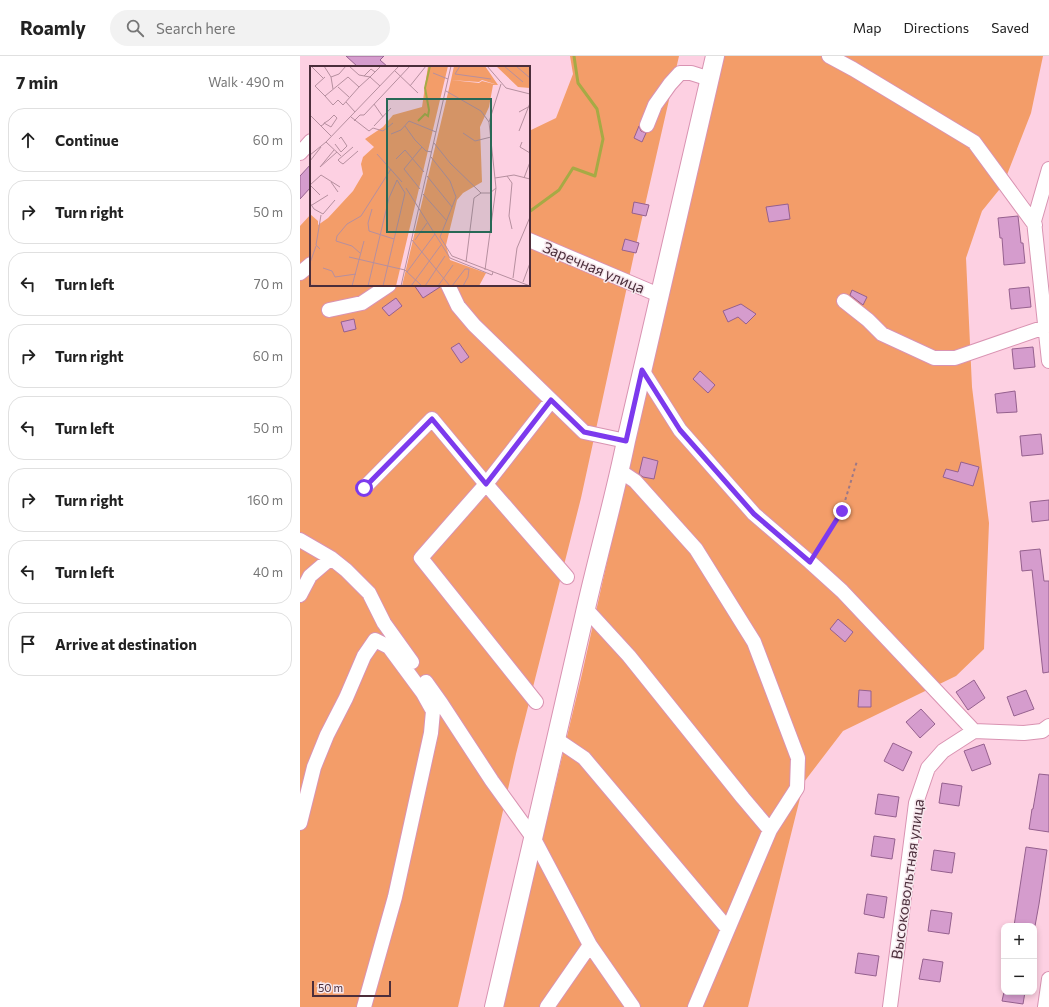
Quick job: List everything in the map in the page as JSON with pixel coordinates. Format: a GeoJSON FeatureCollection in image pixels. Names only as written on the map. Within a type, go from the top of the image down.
{"type":"FeatureCollection","features":[{"type":"Feature","properties":{"kind":"main road"},"geometry":{"type":"LineString","coordinates":[[494,1007],[586,609],[620,471],[659,295],[715,56]]}},
{"type":"Feature","properties":{"kind":"street"},"geometry":{"type":"LineString","coordinates":[[829,56],[974,142],[1035,225]]}},
{"type":"Feature","properties":{"kind":"street"},"geometry":{"type":"LineString","coordinates":[[647,125],[655,105],[680,73],[710,79]]}},
{"type":"Feature","properties":{"kind":"street"},"geometry":{"type":"LineString","coordinates":[[300,153],[310,142]]}},
{"type":"Feature","properties":{"kind":"street"},"geometry":{"type":"LineString","coordinates":[[1049,168],[1034,221],[1049,361]]}},
{"type":"Feature","properties":{"kind":"street","name":"Заречная улица"},"geometry":{"type":"LineString","coordinates":[[530,240],[659,295]]}},
{"type":"Feature","properties":{"kind":"street"},"geometry":{"type":"LineString","coordinates":[[300,273],[310,265]]}},
{"type":"Feature","properties":{"kind":"street"},"geometry":{"type":"LineString","coordinates":[[329,310],[362,303],[388,286]]}},
{"type":"Feature","properties":{"kind":"street"},"geometry":{"type":"LineString","coordinates":[[448,286],[458,306],[474,325],[502,354],[584,432],[626,441]]}},
{"type":"Feature","properties":{"kind":"street"},"geometry":{"type":"LineString","coordinates":[[844,302],[868,320],[882,334],[934,358],[955,358],[1045,327]]}},
{"type":"Feature","properties":{"kind":"street"},"geometry":{"type":"LineString","coordinates":[[642,370],[680,430],[748,508],[842,591],[974,731],[1024,733],[1042,731],[1049,726]]}},
{"type":"Feature","properties":{"kind":"street"},"geometry":{"type":"LineString","coordinates":[[536,702],[421,558],[486,484],[551,400]]}},
{"type":"Feature","properties":{"kind":"street"},"geometry":{"type":"LineString","coordinates":[[364,488],[432,419],[567,577]]}},
{"type":"Feature","properties":{"kind":"street"},"geometry":{"type":"LineString","coordinates":[[620,471],[635,481],[696,549],[754,642],[798,758],[797,788],[770,830],[695,1007]]}},
{"type":"Feature","properties":{"kind":"street"},"geometry":{"type":"LineString","coordinates":[[300,540],[331,558],[346,570],[368,593],[384,623],[441,703],[492,781],[534,839],[590,945],[633,1007]]}},
{"type":"Feature","properties":{"kind":"street"},"geometry":{"type":"LineString","coordinates":[[300,596],[310,576],[331,558]]}},
{"type":"Feature","properties":{"kind":"street"},"geometry":{"type":"LineString","coordinates":[[586,609],[629,656],[770,830]]}},
{"type":"Feature","properties":{"kind":"street"},"geometry":{"type":"LineString","coordinates":[[300,823],[314,767],[327,735],[346,698],[364,656],[375,640],[389,647],[433,711],[431,733],[395,896],[364,1007]]}},
{"type":"Feature","properties":{"kind":"street","name":"Высоковольтная улица"},"geometry":{"type":"LineString","coordinates":[[890,1007],[916,803],[928,768],[943,751],[974,731]]}},
{"type":"Feature","properties":{"kind":"street"},"geometry":{"type":"LineString","coordinates":[[556,739],[584,758],[728,929]]}},
{"type":"Feature","properties":{"kind":"street"},"geometry":{"type":"LineString","coordinates":[[547,1007],[590,945]]}},
{"type":"Feature","properties":{"kind":"street"},"geometry":{"type":"LineString","coordinates":[[1045,1007],[1049,979]]}},
{"type":"Feature","properties":{"kind":"path"},"geometry":{"type":"LineString","coordinates":[[810,562],[842,511],[857,461]]}},
{"type":"Feature","properties":{"kind":"shaded area"},"geometry":{"type":"Polygon","coordinates":[[[570,56],[679,56],[581,498],[516,754],[458,1007],[300,1007],[300,226],[310,215],[310,286],[530,286],[530,131],[556,118],[573,74],[570,56]]]}},
{"type":"Feature","properties":{"kind":"shaded area"},"geometry":{"type":"Polygon","coordinates":[[[723,56],[1043,56],[1031,113],[1003,185],[982,211],[966,258],[972,387],[989,523],[984,649],[956,676],[843,731],[804,782],[748,1007],[502,1007],[582,674],[649,374],[723,56]]]}},
{"type":"Feature","properties":{"kind":"building"},"geometry":{"type":"Polygon","coordinates":[[[346,56],[384,56],[380,60],[387,66],[357,66],[346,56]]]}},
{"type":"Feature","properties":{"kind":"building"},"geometry":{"type":"Polygon","coordinates":[[[639,126],[641,131],[646,133],[642,142],[634,138],[639,126]]]}},
{"type":"Feature","properties":{"kind":"building"},"geometry":{"type":"Polygon","coordinates":[[[310,165],[310,188],[300,199],[300,176],[310,165]]]}},
{"type":"Feature","properties":{"kind":"building"},"geometry":{"type":"Polygon","coordinates":[[[634,202],[649,205],[646,216],[632,213],[634,202]]]}},
{"type":"Feature","properties":{"kind":"building"},"geometry":{"type":"Polygon","coordinates":[[[788,204],[790,219],[769,222],[766,207],[788,204]]]}},
{"type":"Feature","properties":{"kind":"building"},"geometry":{"type":"Polygon","coordinates":[[[1018,216],[1025,263],[1004,265],[1002,238],[1000,238],[998,218],[1018,216]]]}},
{"type":"Feature","properties":{"kind":"building"},"geometry":{"type":"Polygon","coordinates":[[[625,239],[639,243],[636,253],[622,250],[625,239]]]}},
{"type":"Feature","properties":{"kind":"building"},"geometry":{"type":"Polygon","coordinates":[[[415,286],[440,286],[440,287],[423,298],[415,286]]]}},
{"type":"Feature","properties":{"kind":"building"},"geometry":{"type":"Polygon","coordinates":[[[1029,287],[1031,307],[1011,309],[1009,289],[1029,287]]]}},
{"type":"Feature","properties":{"kind":"building"},"geometry":{"type":"Polygon","coordinates":[[[852,290],[867,297],[863,305],[850,295],[852,290]]]}},
{"type":"Feature","properties":{"kind":"building"},"geometry":{"type":"Polygon","coordinates":[[[396,298],[402,306],[389,316],[382,308],[396,298]]]}},
{"type":"Feature","properties":{"kind":"building"},"geometry":{"type":"Polygon","coordinates":[[[741,304],[756,314],[746,324],[738,317],[728,322],[723,311],[741,304]]]}},
{"type":"Feature","properties":{"kind":"building"},"geometry":{"type":"Polygon","coordinates":[[[354,319],[356,329],[344,332],[341,322],[354,319]]]}},
{"type":"Feature","properties":{"kind":"building"},"geometry":{"type":"Polygon","coordinates":[[[459,343],[469,357],[461,363],[451,348],[459,343]]]}},
{"type":"Feature","properties":{"kind":"building"},"geometry":{"type":"Polygon","coordinates":[[[1033,347],[1035,367],[1014,369],[1012,349],[1033,347]]]}},
{"type":"Feature","properties":{"kind":"building"},"geometry":{"type":"Polygon","coordinates":[[[700,371],[715,385],[708,393],[693,379],[700,371]]]}},
{"type":"Feature","properties":{"kind":"building"},"geometry":{"type":"Polygon","coordinates":[[[1015,391],[1017,412],[997,413],[995,394],[1015,391]]]}},
{"type":"Feature","properties":{"kind":"building"},"geometry":{"type":"Polygon","coordinates":[[[1041,434],[1043,454],[1022,456],[1020,436],[1041,434]]]}},
{"type":"Feature","properties":{"kind":"building"},"geometry":{"type":"Polygon","coordinates":[[[643,457],[658,461],[654,479],[643,477],[639,474],[643,457]]]}},
{"type":"Feature","properties":{"kind":"building"},"geometry":{"type":"Polygon","coordinates":[[[961,462],[979,467],[973,486],[943,477],[946,469],[958,472],[961,462]]]}},
{"type":"Feature","properties":{"kind":"building"},"geometry":{"type":"Polygon","coordinates":[[[1049,500],[1049,520],[1032,522],[1030,502],[1049,500]]]}},
{"type":"Feature","properties":{"kind":"building"},"geometry":{"type":"Polygon","coordinates":[[[1040,549],[1044,581],[1049,581],[1049,672],[1043,673],[1032,570],[1022,571],[1020,551],[1040,549]]]}},
{"type":"Feature","properties":{"kind":"building"},"geometry":{"type":"Polygon","coordinates":[[[838,619],[853,632],[845,642],[830,629],[838,619]]]}},
{"type":"Feature","properties":{"kind":"building"},"geometry":{"type":"Polygon","coordinates":[[[974,680],[985,698],[968,710],[956,692],[974,680]]]}},
{"type":"Feature","properties":{"kind":"building"},"geometry":{"type":"Polygon","coordinates":[[[859,690],[871,691],[871,707],[858,707],[859,690]]]}},
{"type":"Feature","properties":{"kind":"building"},"geometry":{"type":"Polygon","coordinates":[[[1026,690],[1034,709],[1014,716],[1007,697],[1026,690]]]}},
{"type":"Feature","properties":{"kind":"building"},"geometry":{"type":"Polygon","coordinates":[[[921,709],[935,724],[920,738],[906,722],[921,709]]]}},
{"type":"Feature","properties":{"kind":"building"},"geometry":{"type":"Polygon","coordinates":[[[893,743],[912,752],[903,771],[884,761],[893,743]]]}},
{"type":"Feature","properties":{"kind":"building"},"geometry":{"type":"Polygon","coordinates":[[[984,744],[991,764],[972,771],[964,751],[984,744]]]}},
{"type":"Feature","properties":{"kind":"building"},"geometry":{"type":"Polygon","coordinates":[[[1039,774],[1049,775],[1049,832],[1029,829],[1039,774]]]}},
{"type":"Feature","properties":{"kind":"building"},"geometry":{"type":"Polygon","coordinates":[[[942,783],[962,786],[959,806],[939,803],[942,783]]]}},
{"type":"Feature","properties":{"kind":"building"},"geometry":{"type":"Polygon","coordinates":[[[878,794],[899,797],[896,817],[875,814],[878,794]]]}},
{"type":"Feature","properties":{"kind":"building"},"geometry":{"type":"Polygon","coordinates":[[[874,836],[895,839],[892,859],[871,856],[874,836]]]}},
{"type":"Feature","properties":{"kind":"building"},"geometry":{"type":"Polygon","coordinates":[[[1026,847],[1047,850],[1036,923],[1014,923],[1026,847]]]}},
{"type":"Feature","properties":{"kind":"building"},"geometry":{"type":"Polygon","coordinates":[[[934,850],[955,853],[952,873],[931,870],[934,850]]]}},
{"type":"Feature","properties":{"kind":"building"},"geometry":{"type":"Polygon","coordinates":[[[867,894],[887,897],[884,918],[864,914],[867,894]]]}},
{"type":"Feature","properties":{"kind":"building"},"geometry":{"type":"Polygon","coordinates":[[[931,910],[952,913],[949,934],[928,931],[931,910]]]}},
{"type":"Feature","properties":{"kind":"building"},"geometry":{"type":"Polygon","coordinates":[[[858,953],[879,956],[876,976],[855,973],[858,953]]]}},
{"type":"Feature","properties":{"kind":"building"},"geometry":{"type":"Polygon","coordinates":[[[923,959],[943,962],[940,982],[919,979],[923,959]]]}},
{"type":"Feature","properties":{"kind":"building"},"geometry":{"type":"Polygon","coordinates":[[[1003,995],[1024,995],[1023,1004],[1002,1001],[1003,995]]]}},
{"type":"Feature","properties":{"kind":"waterway"},"geometry":{"type":"LineString","coordinates":[[530,211],[559,190],[573,168],[595,176],[603,139],[597,109],[578,83],[574,56]]}},
{"type":"Feature","properties":{"kind":"route"},"geometry":{"type":"LineString","coordinates":[[364,488],[432,419],[486,484],[551,400],[584,432],[626,441],[642,370],[680,430],[754,514],[810,562],[842,511]]}}]}
